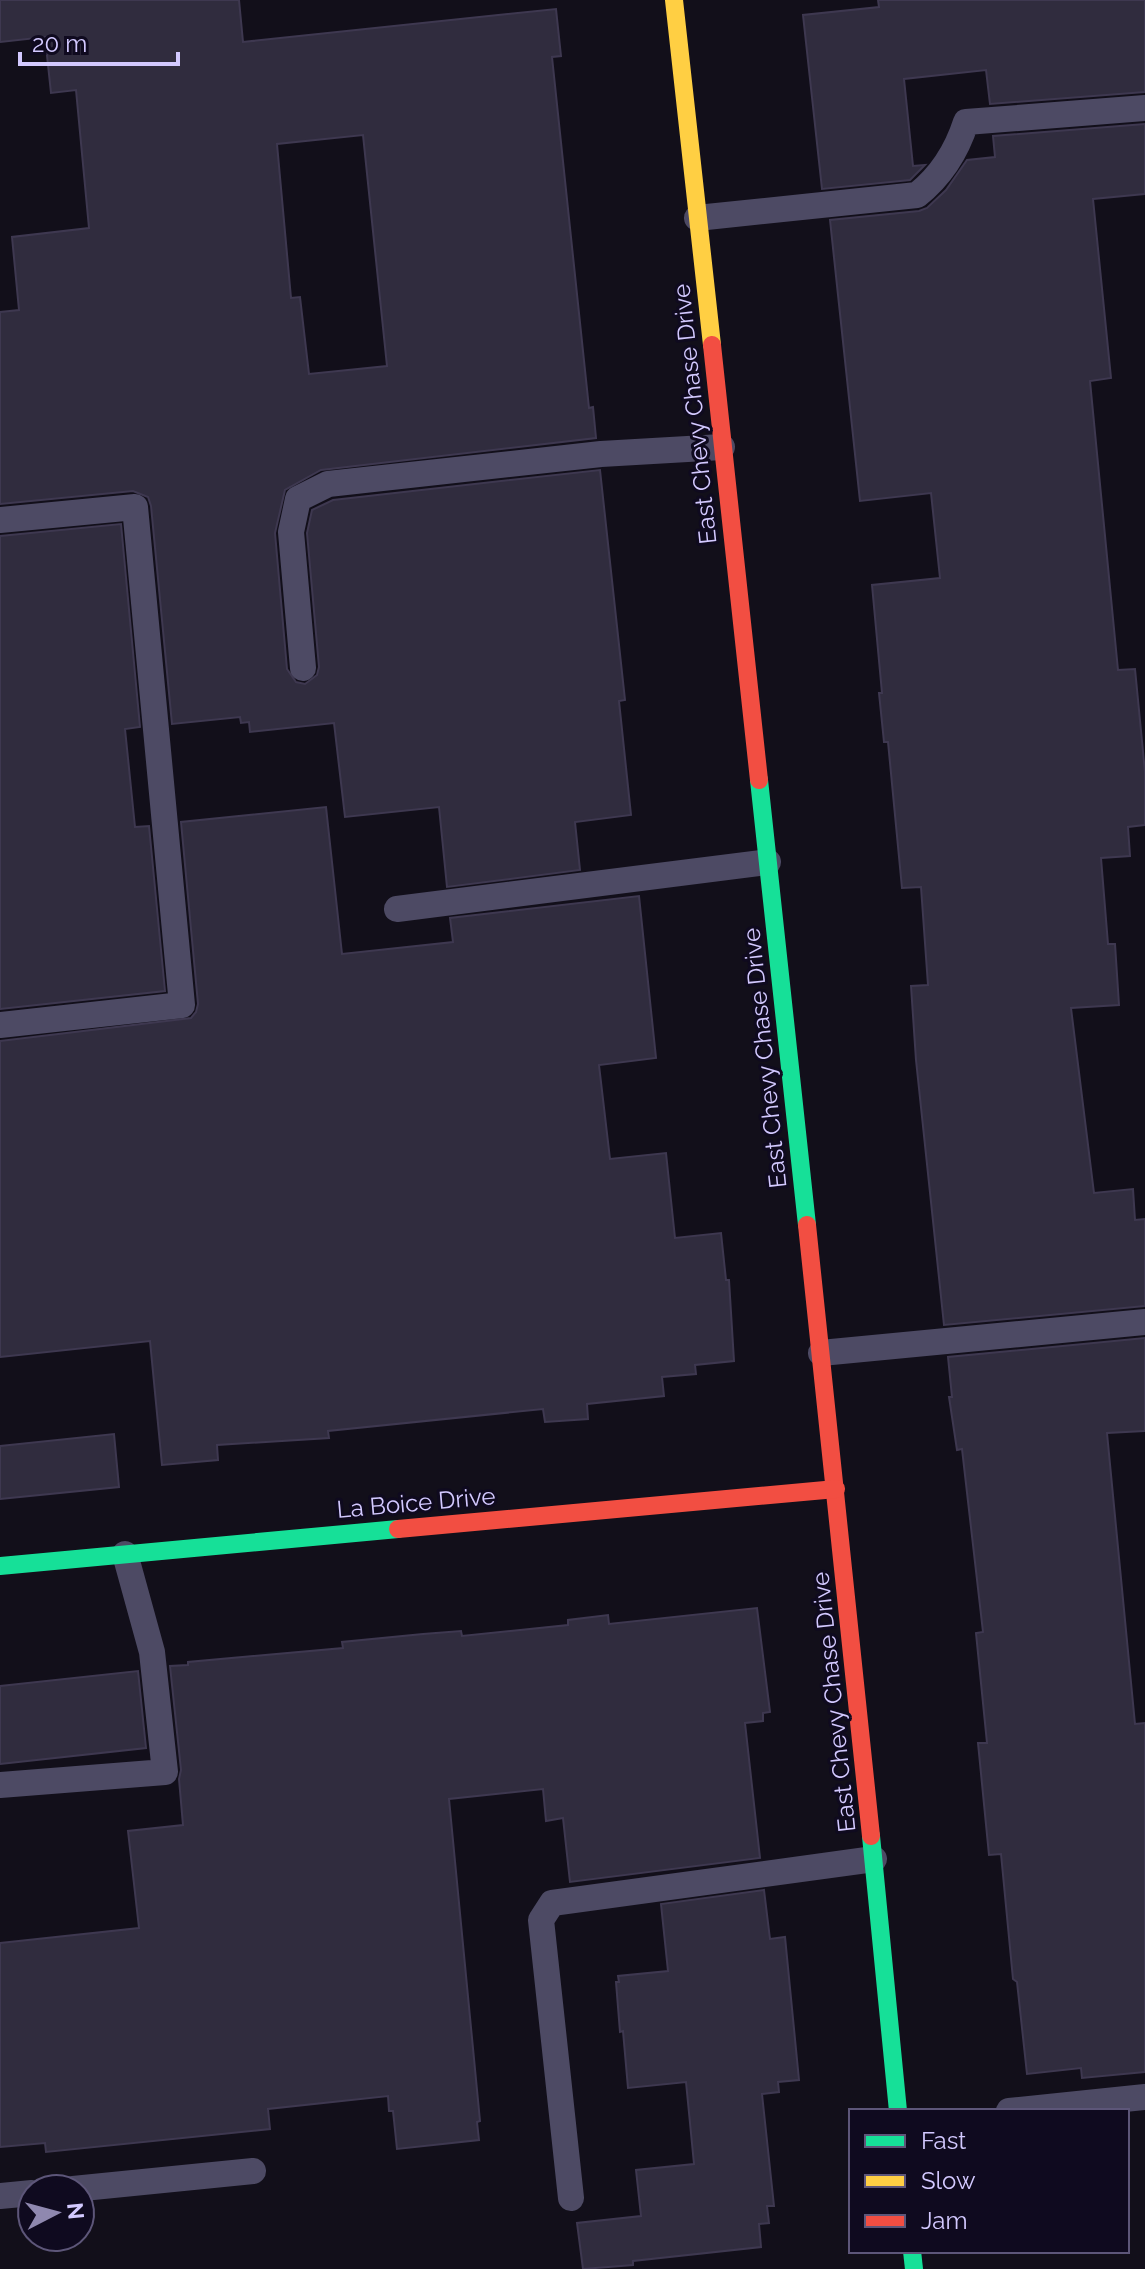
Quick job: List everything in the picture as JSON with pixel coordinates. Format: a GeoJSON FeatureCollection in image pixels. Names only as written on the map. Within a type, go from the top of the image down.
{"type":"FeatureCollection","features":[{"type":"Feature","properties":{"kind":"main road","name":"East Chevy Chase Drive"},"geometry":{"type":"LineString","coordinates":[[674,0],[836,1489],[898,2109]]}},
{"type":"Feature","properties":{"kind":"main road","name":"La Boice Drive"},"geometry":{"type":"LineString","coordinates":[[0,1566],[836,1489]]}},
{"type":"Feature","properties":{"kind":"lane"},"geometry":{"type":"LineString","coordinates":[[697,218],[917,195],[932,183],[958,146],[966,122],[1145,108]]}},
{"type":"Feature","properties":{"kind":"lane"},"geometry":{"type":"LineString","coordinates":[[303,668],[291,532],[298,499],[328,484],[601,454],[722,447]]}},
{"type":"Feature","properties":{"kind":"lane"},"geometry":{"type":"LineString","coordinates":[[0,520],[135,507],[182,1005],[0,1025]]}},
{"type":"Feature","properties":{"kind":"lane"},"geometry":{"type":"LineString","coordinates":[[397,909],[768,862]]}},
{"type":"Feature","properties":{"kind":"lane"},"geometry":{"type":"LineString","coordinates":[[821,1353],[1145,1322]]}},
{"type":"Feature","properties":{"kind":"lane"},"geometry":{"type":"LineString","coordinates":[[0,1785],[165,1772],[152,1652],[125,1554]]}},
{"type":"Feature","properties":{"kind":"lane"},"geometry":{"type":"LineString","coordinates":[[571,2198],[541,1920],[552,1903],[874,1859]]}},
{"type":"Feature","properties":{"kind":"lane"},"geometry":{"type":"LineString","coordinates":[[1028,2109],[1145,2097]]}},
{"type":"Feature","properties":{"kind":"lane"},"geometry":{"type":"LineString","coordinates":[[96,2187],[253,2171]]}},
{"type":"Feature","properties":{"kind":"building"},"geometry":{"type":"Polygon","coordinates":[[[0,0],[239,0],[243,42],[556,9],[561,56],[552,57],[589,408],[593,407],[596,438],[321,470],[285,490],[275,533],[287,669],[296,682],[305,684],[317,675],[319,667],[307,533],[312,510],[333,500],[600,470],[625,700],[619,701],[631,815],[575,822],[580,870],[447,887],[439,807],[345,817],[334,723],[250,732],[249,722],[241,723],[240,717],[172,724],[148,497],[133,491],[0,504],[0,312],[19,310],[12,237],[89,228],[76,90],[51,93],[45,37],[0,42],[0,0]],[[363,135],[277,144],[291,298],[300,297],[309,374],[387,366],[363,135]]]}},
{"type":"Feature","properties":{"kind":"building"},"geometry":{"type":"Polygon","coordinates":[[[878,0],[1145,0],[1145,92],[990,104],[986,70],[904,79],[913,166],[925,165],[910,180],[822,189],[803,15],[879,7],[878,0]]]}},
{"type":"Feature","properties":{"kind":"building"},"geometry":{"type":"Polygon","coordinates":[[[1145,124],[1145,194],[1093,199],[1111,378],[1090,381],[1118,670],[1135,669],[1145,772],[1145,825],[1128,827],[1130,856],[1101,858],[1108,944],[1115,944],[1119,1005],[1071,1008],[1094,1193],[1133,1189],[1135,1220],[1145,1219],[1145,1306],[944,1325],[911,986],[928,985],[921,887],[902,888],[888,742],[884,742],[879,693],[882,693],[872,585],[940,578],[931,493],[860,501],[830,220],[927,208],[946,190],[967,160],[995,157],[993,136],[1145,124]]]}},
{"type":"Feature","properties":{"kind":"building"},"geometry":{"type":"Polygon","coordinates":[[[121,524],[140,727],[125,729],[135,827],[149,826],[165,991],[0,1009],[0,536],[121,524]]]}},
{"type":"Feature","properties":{"kind":"building"},"geometry":{"type":"Polygon","coordinates":[[[326,807],[342,954],[453,942],[450,918],[639,896],[656,1058],[599,1065],[610,1159],[666,1153],[675,1238],[721,1233],[726,1280],[729,1280],[734,1361],[695,1365],[696,1374],[662,1377],[664,1396],[587,1404],[588,1419],[545,1422],[543,1409],[328,1431],[329,1438],[217,1445],[218,1460],[162,1465],[150,1341],[0,1357],[0,1041],[191,1018],[198,1004],[181,822],[326,807]]]}},
{"type":"Feature","properties":{"kind":"building"},"geometry":{"type":"Polygon","coordinates":[[[1145,1338],[1145,1431],[1107,1433],[1135,1724],[1145,1723],[1145,2072],[1082,2078],[1081,2068],[1027,2074],[1017,1982],[1013,1979],[1001,1854],[989,1855],[978,1743],[987,1743],[976,1633],[983,1632],[962,1449],[957,1450],[949,1397],[952,1397],[948,1357],[1145,1338]]]}},
{"type":"Feature","properties":{"kind":"building"},"geometry":{"type":"Polygon","coordinates":[[[114,1434],[119,1487],[0,1499],[0,1446],[114,1434]]]}},
{"type":"Feature","properties":{"kind":"building"},"geometry":{"type":"Polygon","coordinates":[[[757,1608],[770,1712],[763,1713],[763,1721],[745,1723],[760,1858],[570,1882],[563,1818],[546,1821],[543,1789],[449,1799],[480,2121],[477,2122],[479,2140],[397,2149],[393,2111],[389,2111],[388,2096],[268,2109],[270,2129],[46,2152],[45,2143],[0,2147],[0,1943],[139,1928],[128,1831],[183,1825],[181,1770],[170,1666],[343,1648],[342,1642],[461,1631],[462,1636],[568,1625],[568,1620],[608,1615],[609,1624],[757,1608]]]}},
{"type":"Feature","properties":{"kind":"building"},"geometry":{"type":"Polygon","coordinates":[[[138,1671],[146,1748],[0,1764],[0,1686],[138,1671]]]}},
{"type":"Feature","properties":{"kind":"building"},"geometry":{"type":"Polygon","coordinates":[[[764,1890],[770,1939],[785,1937],[799,2080],[778,2082],[779,2092],[762,2094],[774,2206],[767,2206],[769,2223],[759,2224],[761,2247],[583,2269],[577,2223],[641,2216],[636,2170],[694,2164],[686,2082],[628,2088],[623,2031],[620,2032],[618,1976],[668,1971],[661,1904],[764,1890]]]}},
{"type":"Feature","properties":{"kind":"traffic: fast"},"geometry":{"type":"LineString","coordinates":[[759,780],[807,1225]]}},
{"type":"Feature","properties":{"kind":"traffic: fast"},"geometry":{"type":"LineString","coordinates":[[0,1566],[398,1529]]}},
{"type":"Feature","properties":{"kind":"traffic: fast"},"geometry":{"type":"LineString","coordinates":[[871,1836],[898,2109]]}},
{"type":"Feature","properties":{"kind":"traffic: fast"},"geometry":{"type":"LineString","coordinates":[[912,2253],[914,2269]]}},
{"type":"Feature","properties":{"kind":"traffic: slow"},"geometry":{"type":"LineString","coordinates":[[674,0],[712,345]]}},
{"type":"Feature","properties":{"kind":"traffic: jam"},"geometry":{"type":"LineString","coordinates":[[712,345],[759,780]]}},
{"type":"Feature","properties":{"kind":"traffic: jam"},"geometry":{"type":"LineString","coordinates":[[807,1225],[871,1836]]}},
{"type":"Feature","properties":{"kind":"traffic: jam"},"geometry":{"type":"LineString","coordinates":[[398,1529],[836,1489]]}}]}
